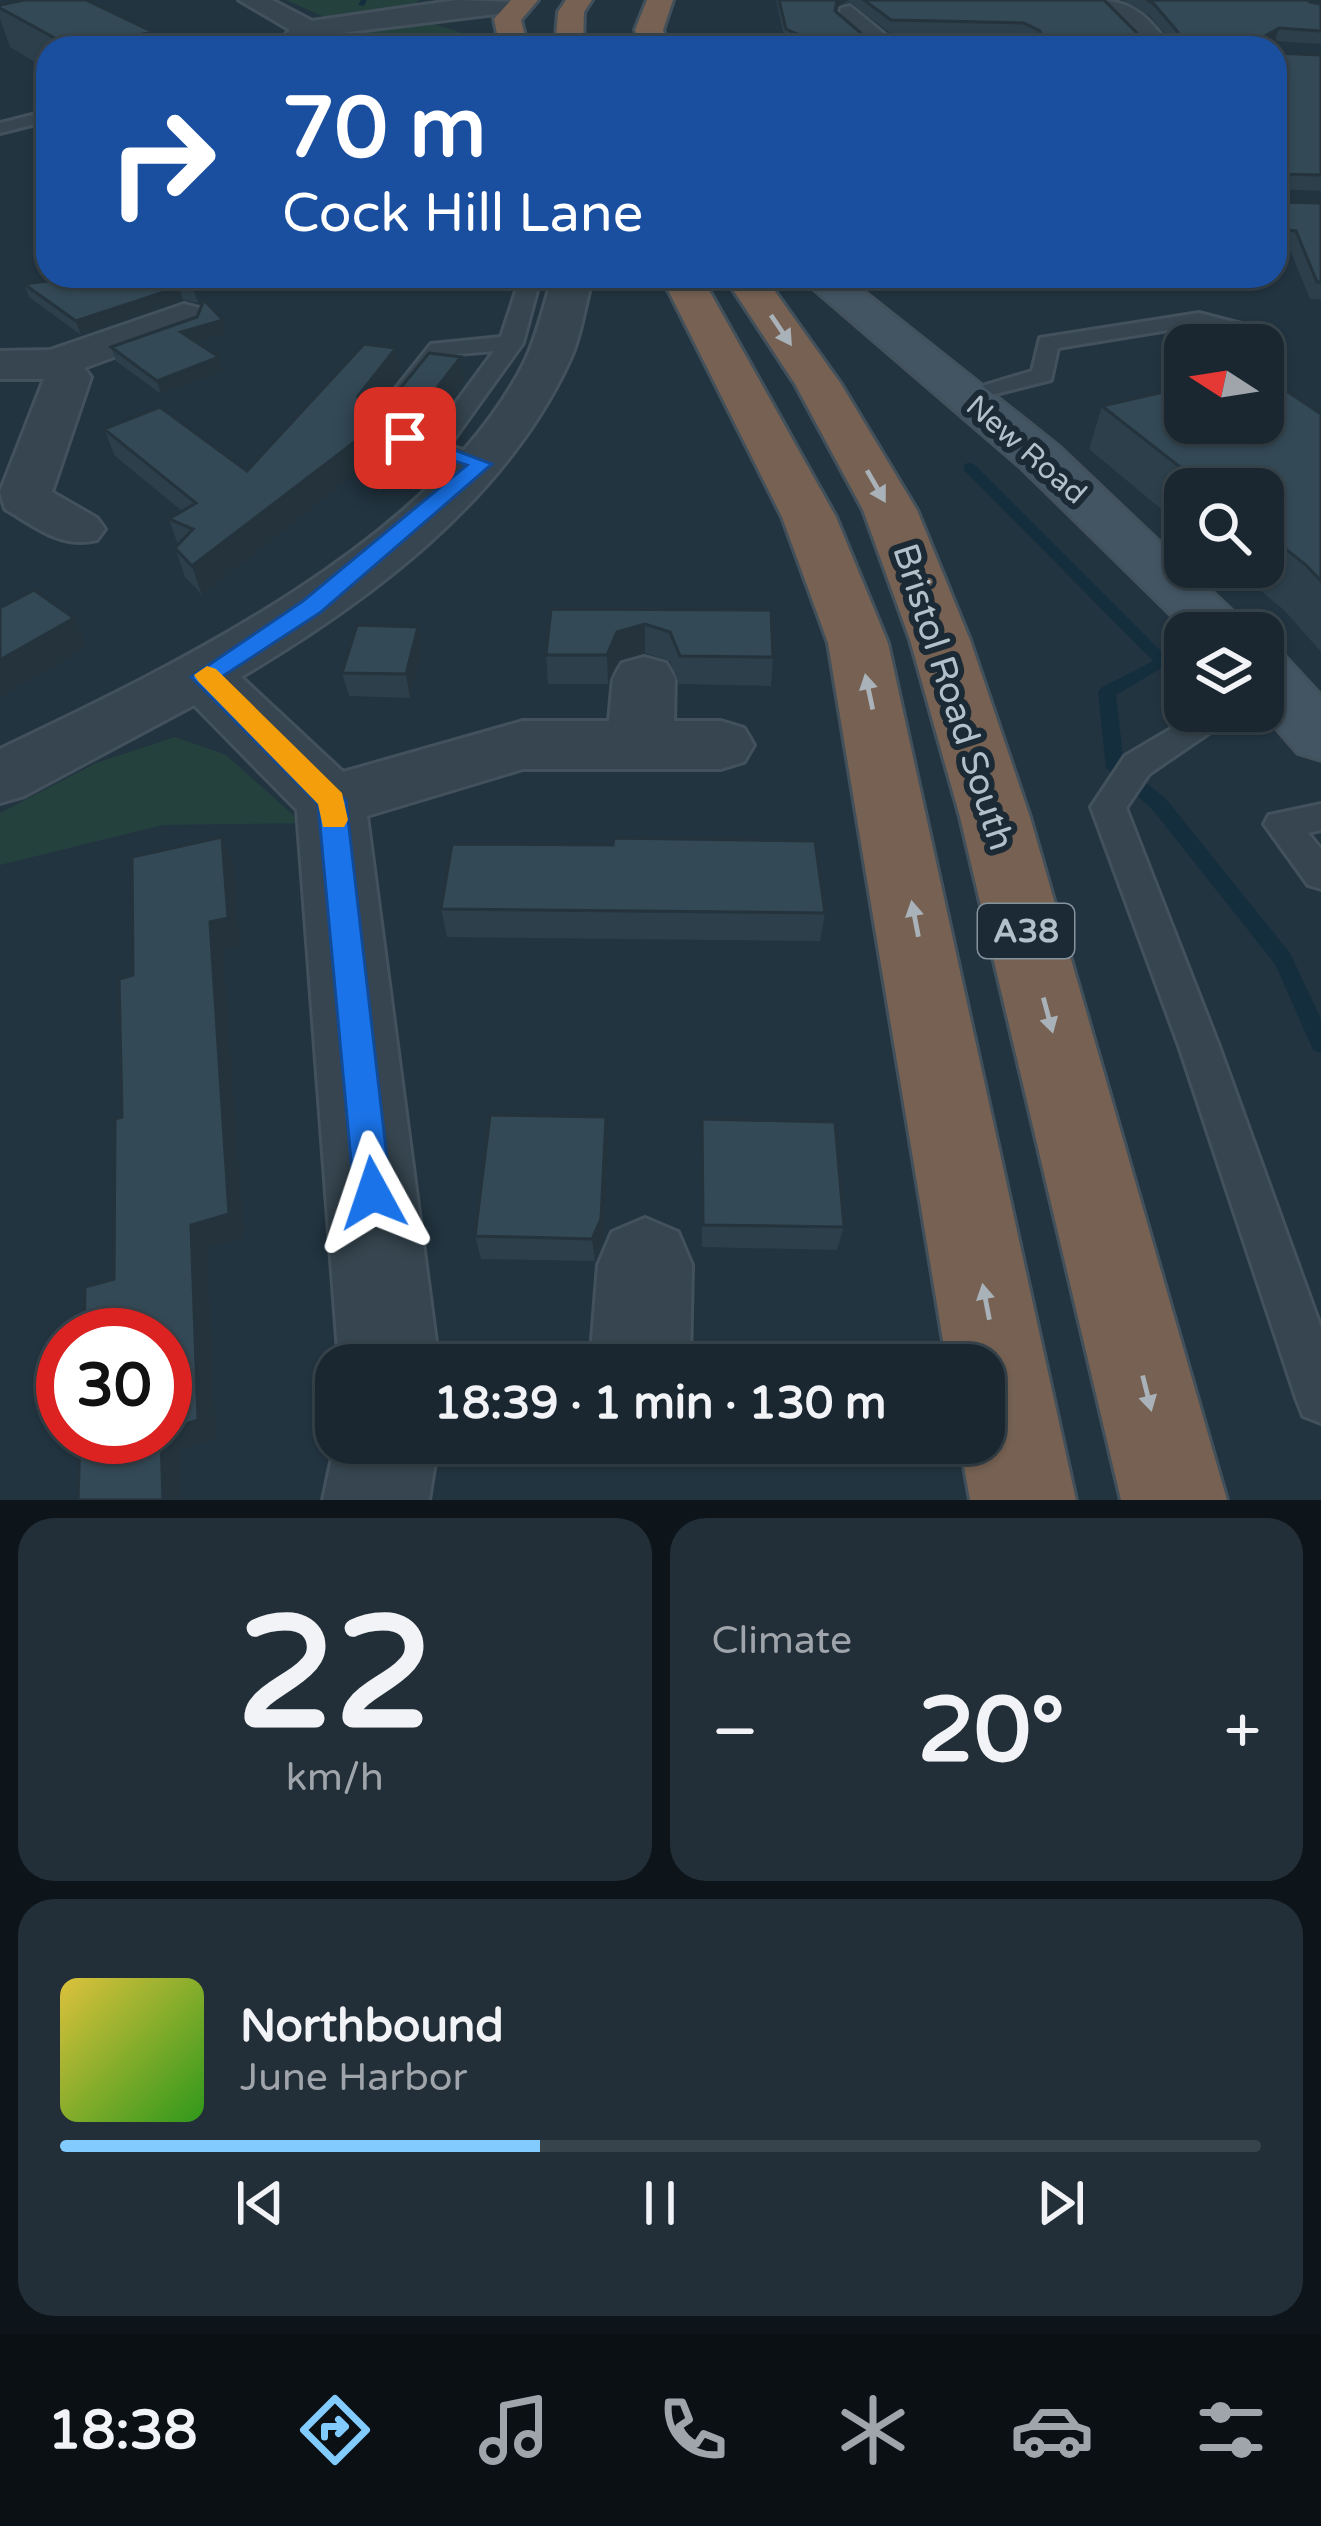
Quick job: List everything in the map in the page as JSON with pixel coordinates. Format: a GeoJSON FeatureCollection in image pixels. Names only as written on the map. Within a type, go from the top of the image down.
{"type":"FeatureCollection","features":[{"type":"Feature","properties":{"kind":"highway"},"geometry":{"type":"LineString","coordinates":[[570,36],[572,12],[579,0]]}},
{"type":"Feature","properties":{"kind":"highway"},"geometry":{"type":"LineString","coordinates":[[651,36],[649,30],[660,0]]}},
{"type":"Feature","properties":{"kind":"highway","name":"Bristol Road South"},"geometry":{"type":"LineString","coordinates":[[692,288],[890,510],[940,640],[995,817],[1174,1500]]}},
{"type":"Feature","properties":{"kind":"highway","name":"Bristol Road South"},"geometry":{"type":"LineString","coordinates":[[748,288],[782,387],[809,517],[858,643],[1023,1500]]}},
{"type":"Feature","properties":{"kind":"street"},"geometry":{"type":"LineString","coordinates":[[252,0],[308,29],[364,26],[419,11],[518,7]]}},
{"type":"Feature","properties":{"kind":"street"},"geometry":{"type":"LineString","coordinates":[[1107,0],[1132,17],[1147,36]]}},
{"type":"Feature","properties":{"kind":"street"},"geometry":{"type":"LineString","coordinates":[[850,7],[851,24],[869,36]]}},
{"type":"Feature","properties":{"kind":"street"},"geometry":{"type":"LineString","coordinates":[[300,36],[308,29]]}},
{"type":"Feature","properties":{"kind":"street"},"geometry":{"type":"LineString","coordinates":[[0,778],[203,677],[312,607],[457,456],[517,418],[565,327],[570,288]]}},
{"type":"Feature","properties":{"kind":"street","name":"New Road"},"geometry":{"type":"LineString","coordinates":[[834,288],[1040,457],[1203,612]]}},
{"type":"Feature","properties":{"kind":"street"},"geometry":{"type":"LineString","coordinates":[[0,364],[55,362],[184,317]]}},
{"type":"Feature","properties":{"kind":"street"},"geometry":{"type":"LineString","coordinates":[[55,362],[68,377],[24,498],[78,529]]}},
{"type":"Feature","properties":{"kind":"street"},"geometry":{"type":"LineString","coordinates":[[203,677],[332,801],[387,1344]]}},
{"type":"Feature","properties":{"kind":"street"},"geometry":{"type":"LineString","coordinates":[[640,743],[644,678]]}},
{"type":"Feature","properties":{"kind":"street"},"geometry":{"type":"LineString","coordinates":[[332,801],[523,745],[721,745]]}},
{"type":"Feature","properties":{"kind":"street"},"geometry":{"type":"LineString","coordinates":[[641,1344],[645,1264]]}},
{"type":"Feature","properties":{"kind":"street"},"geometry":{"type":"LineString","coordinates":[[376,1500],[382,1464]]}},
{"type":"Feature","properties":{"kind":"lane"},"geometry":{"type":"LineString","coordinates":[[0,128],[36,119]]}},
{"type":"Feature","properties":{"kind":"lane"},"geometry":{"type":"LineString","coordinates":[[512,343],[439,350],[377,428],[457,456],[512,343],[528,288]]}},
{"type":"Feature","properties":{"kind":"lane"},"geometry":{"type":"LineString","coordinates":[[1169,324],[1199,319],[1217,324]]}},
{"type":"Feature","properties":{"kind":"lane"},"geometry":{"type":"LineString","coordinates":[[964,395],[1043,375],[1048,344],[1164,325]]}},
{"type":"Feature","properties":{"kind":"lane"},"geometry":{"type":"LineString","coordinates":[[1191,732],[1137,765],[1108,807],[1199,1046],[1321,1398]]}},
{"type":"Feature","properties":{"kind":"lane"},"geometry":{"type":"LineString","coordinates":[[1321,817],[1281,824],[1321,875]]}},
{"type":"Feature","properties":{"kind":"green space"},"geometry":{"type":"Polygon","coordinates":[[[286,0],[420,0],[399,13],[470,36],[309,36],[326,18],[286,0]]]}},
{"type":"Feature","properties":{"kind":"green space"},"geometry":{"type":"Polygon","coordinates":[[[175,737],[226,755],[302,823],[163,825],[0,865],[0,813],[96,763],[175,737]]]}},
{"type":"Feature","properties":{"kind":"building"},"geometry":{"type":"Polygon","coordinates":[[[86,0],[153,32],[51,36],[0,5],[86,0]]]}},
{"type":"Feature","properties":{"kind":"building"},"geometry":{"type":"Polygon","coordinates":[[[779,0],[837,0],[835,11],[864,36],[802,36],[786,29],[779,0]]]}},
{"type":"Feature","properties":{"kind":"building"},"geometry":{"type":"Polygon","coordinates":[[[864,0],[1104,0],[1140,36],[1041,36],[1024,23],[891,20],[864,0]]]}},
{"type":"Feature","properties":{"kind":"building"},"geometry":{"type":"Polygon","coordinates":[[[1147,0],[1310,0],[1321,4],[1321,31],[1279,28],[1265,36],[1178,36],[1147,0]]]}},
{"type":"Feature","properties":{"kind":"building"},"geometry":{"type":"Polygon","coordinates":[[[1287,53],[1321,55],[1321,175],[1287,174],[1287,53]]]}},
{"type":"Feature","properties":{"kind":"building"},"geometry":{"type":"Polygon","coordinates":[[[1287,202],[1321,203],[1321,282],[1317,282],[1296,231],[1287,230],[1287,202]]]}},
{"type":"Feature","properties":{"kind":"building"},"geometry":{"type":"Polygon","coordinates":[[[36,282],[36,288],[176,288],[76,321],[24,284],[36,282]]]}},
{"type":"Feature","properties":{"kind":"building"},"geometry":{"type":"Polygon","coordinates":[[[204,300],[223,320],[181,332],[219,357],[157,381],[111,347],[197,317],[204,300]]]}},
{"type":"Feature","properties":{"kind":"building"},"geometry":{"type":"Polygon","coordinates":[[[364,344],[396,348],[358,396],[359,409],[386,418],[192,566],[175,548],[193,529],[169,519],[196,503],[104,429],[160,407],[247,471],[364,344]]]}},
{"type":"Feature","properties":{"kind":"building"},"geometry":{"type":"Polygon","coordinates":[[[429,353],[461,357],[428,399],[409,401],[394,396],[429,353]]]}},
{"type":"Feature","properties":{"kind":"building"},"geometry":{"type":"Polygon","coordinates":[[[1284,389],[1321,414],[1321,581],[1284,548],[1284,468],[1181,468],[1102,406],[1164,392],[1164,444],[1284,444],[1284,389]]]}},
{"type":"Feature","properties":{"kind":"building"},"geometry":{"type":"Polygon","coordinates":[[[34,590],[74,618],[0,660],[0,608],[34,590]]]}},
{"type":"Feature","properties":{"kind":"building"},"geometry":{"type":"Polygon","coordinates":[[[551,609],[771,610],[773,657],[680,656],[670,632],[645,624],[617,632],[607,655],[546,655],[551,609]]]}},
{"type":"Feature","properties":{"kind":"building"},"geometry":{"type":"Polygon","coordinates":[[[357,625],[418,627],[406,674],[342,673],[357,625]]]}},
{"type":"Feature","properties":{"kind":"building"},"geometry":{"type":"Polygon","coordinates":[[[222,837],[228,918],[210,922],[229,1214],[191,1225],[198,1420],[192,1422],[192,1308],[85,1308],[85,1287],[114,1279],[115,1119],[122,1117],[119,979],[133,975],[132,857],[222,837]]]}},
{"type":"Feature","properties":{"kind":"building"},"geometry":{"type":"Polygon","coordinates":[[[614,838],[815,841],[825,913],[441,909],[452,844],[613,845],[614,838]]]}},
{"type":"Feature","properties":{"kind":"building"},"geometry":{"type":"Polygon","coordinates":[[[490,1115],[606,1117],[601,1219],[592,1239],[475,1236],[490,1115]]]}},
{"type":"Feature","properties":{"kind":"building"},"geometry":{"type":"Polygon","coordinates":[[[702,1119],[835,1122],[844,1227],[703,1225],[702,1119]]]}},
{"type":"Feature","properties":{"kind":"building"},"geometry":{"type":"Polygon","coordinates":[[[79,1464],[162,1464],[163,1500],[78,1500],[79,1464]]]}},
{"type":"Feature","properties":{"kind":"waterway"},"geometry":{"type":"LineString","coordinates":[[362,5],[364,0]]}},
{"type":"Feature","properties":{"kind":"waterway"},"geometry":{"type":"LineString","coordinates":[[969,467],[1164,662],[1107,692],[1115,768],[1159,804],[1283,959],[1321,1043]]}},
{"type":"Feature","properties":{"kind":"slow traffic"},"geometry":{"type":"LineString","coordinates":[[207,675],[203,677],[332,801],[334,820]]}},
{"type":"Feature","properties":{"kind":"route"},"geometry":{"type":"LineString","coordinates":[[373,1193],[332,801],[203,677],[312,607],[482,464],[405,438]]}}]}
